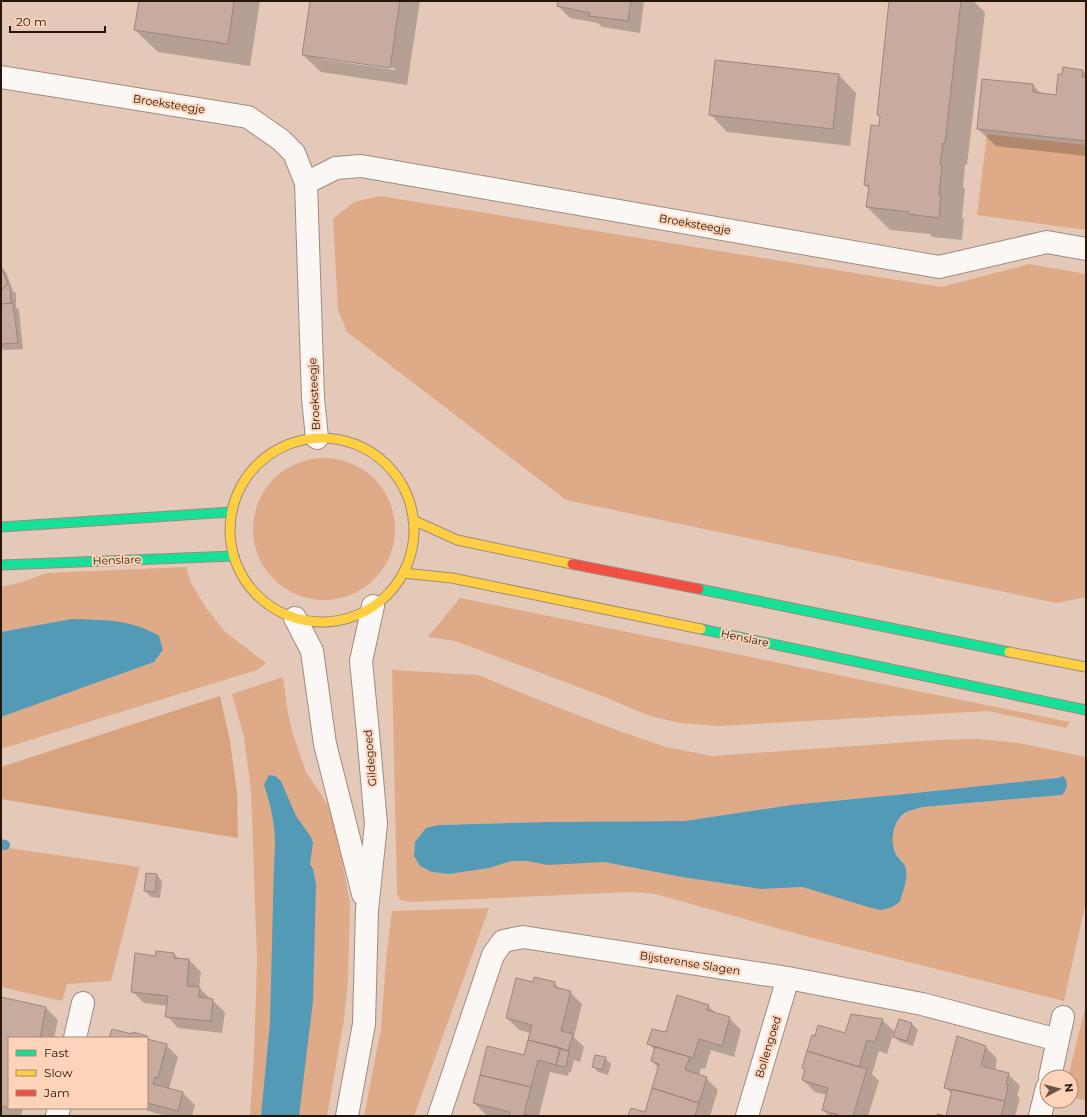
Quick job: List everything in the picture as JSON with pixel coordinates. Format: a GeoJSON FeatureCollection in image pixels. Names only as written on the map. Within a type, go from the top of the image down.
{"type":"FeatureCollection","features":[{"type":"Feature","properties":{"kind":"street","name":"Broeksteegje"},"geometry":{"type":"LineString","coordinates":[[1,77],[248,117],[281,140],[294,153],[306,183],[313,398],[317,438]]}},
{"type":"Feature","properties":{"kind":"street","name":"Broeksteegje"},"geometry":{"type":"LineString","coordinates":[[306,183],[336,168],[361,166],[939,267],[1047,242],[1086,248]]}},
{"type":"Feature","properties":{"kind":"street"},"geometry":{"type":"LineString","coordinates":[[317,438],[334,438],[351,442],[367,450],[381,460],[393,472],[403,487],[409,503],[413,520],[413,538],[410,556],[403,573],[384,597],[372,606],[353,616],[331,621],[313,622],[295,618],[278,611],[263,601],[250,588],[240,573],[234,556],[230,534],[231,512],[239,489],[253,469],[271,453],[293,442],[317,438]]}},
{"type":"Feature","properties":{"kind":"street"},"geometry":{"type":"LineString","coordinates":[[1,527],[231,512]]}},
{"type":"Feature","properties":{"kind":"street"},"geometry":{"type":"LineString","coordinates":[[413,520],[457,540],[493,548],[1086,667]]}},
{"type":"Feature","properties":{"kind":"street","name":"Henslare"},"geometry":{"type":"LineString","coordinates":[[1,565],[234,556]]}},
{"type":"Feature","properties":{"kind":"street","name":"Henslare"},"geometry":{"type":"LineString","coordinates":[[403,573],[452,578],[509,589],[1086,710]]}},
{"type":"Feature","properties":{"kind":"street","name":"Gildegoed"},"geometry":{"type":"LineString","coordinates":[[347,1116],[364,1024],[367,910],[376,824],[361,662],[372,606]]}},
{"type":"Feature","properties":{"kind":"street","name":"Gildegoed"},"geometry":{"type":"LineString","coordinates":[[295,618],[312,651],[325,744],[344,813],[367,910]]}},
{"type":"Feature","properties":{"kind":"street","name":"Bijsterense Slagen"},"geometry":{"type":"LineString","coordinates":[[439,1116],[493,955],[503,941],[524,938],[788,978],[922,1004],[1058,1040]]}},
{"type":"Feature","properties":{"kind":"street","name":"Bollengoed"},"geometry":{"type":"LineString","coordinates":[[746,1116],[788,978]]}},
{"type":"Feature","properties":{"kind":"street"},"geometry":{"type":"LineString","coordinates":[[75,1037],[83,1003]]}},
{"type":"Feature","properties":{"kind":"street"},"geometry":{"type":"LineString","coordinates":[[1052,1069],[1063,1017]]}},
{"type":"Feature","properties":{"kind":"shaded area"},"geometry":{"type":"Polygon","coordinates":[[[987,134],[1086,145],[1086,230],[977,215],[987,134]]]}},
{"type":"Feature","properties":{"kind":"shaded area"},"geometry":{"type":"Polygon","coordinates":[[[380,196],[941,287],[1029,264],[1086,274],[1086,597],[1057,603],[566,500],[347,332],[338,310],[333,219],[354,202],[380,196]]]}},
{"type":"Feature","properties":{"kind":"shaded area"},"geometry":{"type":"Polygon","coordinates":[[[317,458],[331,458],[358,466],[379,484],[390,502],[394,515],[394,543],[387,563],[369,584],[358,592],[345,597],[331,600],[317,600],[290,592],[269,574],[261,563],[256,550],[253,536],[253,522],[261,495],[279,474],[290,466],[303,461],[317,458]]]}},
{"type":"Feature","properties":{"kind":"shaded area"},"geometry":{"type":"Polygon","coordinates":[[[186,567],[191,583],[206,608],[225,632],[266,663],[257,670],[1,749],[1,717],[154,662],[163,650],[71,619],[1,632],[1,587],[19,583],[47,573],[186,567]]]}},
{"type":"Feature","properties":{"kind":"shaded area"},"geometry":{"type":"Polygon","coordinates":[[[460,598],[1070,722],[1066,728],[988,711],[719,726],[680,723],[650,716],[597,694],[455,641],[428,637],[460,598]]]}},
{"type":"Feature","properties":{"kind":"shaded area"},"geometry":{"type":"Polygon","coordinates":[[[392,670],[478,675],[619,731],[666,747],[712,756],[938,740],[979,739],[1019,743],[1086,757],[1086,901],[1064,1001],[801,935],[656,894],[629,892],[410,902],[400,900],[397,893],[392,670]],[[1063,776],[1057,778],[791,805],[685,821],[548,822],[439,825],[415,842],[414,856],[420,866],[432,872],[449,874],[489,868],[512,861],[604,862],[682,877],[760,889],[803,887],[892,907],[900,902],[906,880],[903,861],[896,854],[892,845],[892,837],[899,820],[907,813],[923,807],[1062,795],[1063,776]]]}},
{"type":"Feature","properties":{"kind":"shaded area"},"geometry":{"type":"Polygon","coordinates":[[[283,677],[292,731],[306,772],[328,805],[334,819],[350,903],[348,980],[344,1020],[327,1116],[250,1116],[254,1054],[257,960],[251,790],[244,737],[232,694],[283,677]]]}},
{"type":"Feature","properties":{"kind":"shaded area"},"geometry":{"type":"Polygon","coordinates":[[[220,696],[230,741],[237,792],[238,838],[1,799],[1,767],[220,696]]]}},
{"type":"Feature","properties":{"kind":"shaded area"},"geometry":{"type":"Polygon","coordinates":[[[1,847],[140,867],[111,981],[67,984],[62,1001],[1,987],[1,847]]]}},
{"type":"Feature","properties":{"kind":"shaded area"},"geometry":{"type":"Polygon","coordinates":[[[489,908],[414,1116],[364,1116],[381,1029],[386,960],[392,911],[489,908]]]}},
{"type":"Feature","properties":{"kind":"shaded area"},"geometry":{"type":"Polygon","coordinates":[[[1086,1005],[1086,1101],[1079,1099],[1079,1069],[1070,1069],[1086,1005]]]}},
{"type":"Feature","properties":{"kind":"water"},"geometry":{"type":"Polygon","coordinates":[[[71,619],[127,623],[138,626],[159,636],[163,650],[154,662],[1,717],[1,632],[71,619]]]}},
{"type":"Feature","properties":{"kind":"water"},"geometry":{"type":"Polygon","coordinates":[[[269,775],[275,776],[281,781],[296,816],[311,837],[313,843],[310,864],[313,869],[316,884],[313,1001],[299,1116],[261,1116],[270,1023],[275,854],[274,824],[264,785],[269,775]]]}},
{"type":"Feature","properties":{"kind":"water"},"geometry":{"type":"Polygon","coordinates":[[[1063,776],[1067,786],[1062,795],[923,807],[905,813],[897,822],[895,827],[893,833],[893,845],[897,856],[905,866],[906,883],[900,902],[892,907],[881,910],[803,887],[760,889],[682,877],[604,862],[548,865],[527,861],[512,861],[489,868],[449,874],[432,872],[420,866],[414,856],[415,842],[426,828],[439,825],[548,822],[685,821],[791,805],[1057,778],[1063,776]]]}},
{"type":"Feature","properties":{"kind":"building"},"geometry":{"type":"Polygon","coordinates":[[[139,1],[234,1],[228,44],[134,30],[139,1]]]}},
{"type":"Feature","properties":{"kind":"building"},"geometry":{"type":"Polygon","coordinates":[[[310,1],[400,1],[390,68],[302,55],[310,1]]]}},
{"type":"Feature","properties":{"kind":"building"},"geometry":{"type":"Polygon","coordinates":[[[558,1],[631,1],[628,21],[589,16],[590,13],[557,6],[558,1]]]}},
{"type":"Feature","properties":{"kind":"building"},"geometry":{"type":"Polygon","coordinates":[[[889,1],[961,1],[945,143],[943,143],[940,165],[942,166],[939,195],[941,195],[939,218],[908,214],[909,212],[866,207],[869,186],[864,185],[871,125],[879,126],[880,116],[877,115],[889,1]]]}},
{"type":"Feature","properties":{"kind":"building"},"geometry":{"type":"Polygon","coordinates":[[[715,60],[839,74],[833,129],[709,115],[715,60]]]}},
{"type":"Feature","properties":{"kind":"building"},"geometry":{"type":"Polygon","coordinates":[[[1063,67],[1083,70],[1082,77],[1086,77],[1086,141],[977,129],[982,79],[1033,84],[1033,92],[1056,95],[1058,74],[1062,74],[1063,67]]]}},
{"type":"Feature","properties":{"kind":"building"},"geometry":{"type":"Polygon","coordinates":[[[1,266],[8,284],[1,290],[1,266]]]}},
{"type":"Feature","properties":{"kind":"building"},"geometry":{"type":"Polygon","coordinates":[[[8,284],[10,286],[11,303],[1,304],[1,290],[8,284]]]}},
{"type":"Feature","properties":{"kind":"building"},"geometry":{"type":"Polygon","coordinates":[[[13,303],[18,343],[1,344],[1,304],[13,303]]]}},
{"type":"Feature","properties":{"kind":"building"},"geometry":{"type":"Polygon","coordinates":[[[146,873],[157,874],[155,892],[144,891],[146,873]]]}},
{"type":"Feature","properties":{"kind":"building"},"geometry":{"type":"Polygon","coordinates":[[[156,951],[174,953],[174,958],[189,959],[187,986],[200,987],[199,997],[213,999],[211,1021],[165,1017],[168,996],[131,992],[135,953],[155,956],[156,951]]]}},
{"type":"Feature","properties":{"kind":"building"},"geometry":{"type":"Polygon","coordinates":[[[534,977],[555,982],[554,987],[571,991],[561,1031],[573,1034],[568,1051],[528,1040],[532,1025],[506,1018],[516,978],[533,982],[534,977]]]}},
{"type":"Feature","properties":{"kind":"building"},"geometry":{"type":"Polygon","coordinates":[[[677,995],[709,1005],[707,1010],[730,1017],[722,1046],[699,1039],[693,1058],[647,1044],[652,1029],[666,1032],[677,995]]]}},
{"type":"Feature","properties":{"kind":"building"},"geometry":{"type":"Polygon","coordinates":[[[1,997],[46,1007],[40,1037],[8,1037],[8,1108],[1,1106],[1,997]]]}},
{"type":"Feature","properties":{"kind":"building"},"geometry":{"type":"Polygon","coordinates":[[[851,1014],[883,1019],[875,1042],[867,1040],[859,1067],[807,1051],[812,1035],[815,1036],[818,1025],[845,1033],[851,1014]]]}},
{"type":"Feature","properties":{"kind":"building"},"geometry":{"type":"Polygon","coordinates":[[[899,1019],[912,1023],[907,1041],[893,1037],[899,1019]]]}},
{"type":"Feature","properties":{"kind":"building"},"geometry":{"type":"Polygon","coordinates":[[[112,1029],[147,1036],[146,1037],[109,1037],[112,1029]]]}},
{"type":"Feature","properties":{"kind":"building"},"geometry":{"type":"Polygon","coordinates":[[[957,1036],[986,1046],[981,1066],[1009,1073],[1006,1084],[1008,1085],[1005,1101],[944,1088],[957,1036]]]}},
{"type":"Feature","properties":{"kind":"building"},"geometry":{"type":"Polygon","coordinates":[[[148,1039],[167,1044],[158,1078],[155,1077],[153,1084],[183,1092],[178,1111],[148,1103],[148,1039]]]}},
{"type":"Feature","properties":{"kind":"building"},"geometry":{"type":"Polygon","coordinates":[[[528,1040],[561,1048],[556,1065],[538,1060],[531,1087],[480,1075],[487,1046],[524,1055],[528,1040]]]}},
{"type":"Feature","properties":{"kind":"building"},"geometry":{"type":"Polygon","coordinates":[[[655,1047],[690,1057],[685,1070],[707,1077],[699,1103],[652,1088],[659,1064],[651,1061],[655,1047]]]}},
{"type":"Feature","properties":{"kind":"building"},"geometry":{"type":"Polygon","coordinates":[[[560,1048],[569,1051],[566,1067],[556,1065],[560,1048]]]}},
{"type":"Feature","properties":{"kind":"building"},"geometry":{"type":"Polygon","coordinates":[[[807,1051],[867,1069],[853,1116],[841,1116],[822,1110],[828,1088],[802,1080],[805,1069],[802,1068],[807,1051]]]}},
{"type":"Feature","properties":{"kind":"building"},"geometry":{"type":"Polygon","coordinates":[[[595,1055],[606,1057],[602,1070],[592,1067],[595,1055]]]}},
{"type":"Feature","properties":{"kind":"building"},"geometry":{"type":"Polygon","coordinates":[[[480,1075],[531,1087],[524,1114],[532,1116],[509,1116],[510,1112],[473,1103],[480,1075]]]}},
{"type":"Feature","properties":{"kind":"building"},"geometry":{"type":"Polygon","coordinates":[[[652,1088],[699,1103],[695,1116],[628,1116],[631,1108],[645,1112],[652,1088]]]}},
{"type":"Feature","properties":{"kind":"building"},"geometry":{"type":"Polygon","coordinates":[[[952,1089],[1005,1101],[1001,1116],[946,1116],[952,1089]]]}},
{"type":"Feature","properties":{"kind":"building"},"geometry":{"type":"Polygon","coordinates":[[[832,1113],[841,1116],[831,1116],[832,1113]]]}},
{"type":"Feature","properties":{"kind":"waterway"},"geometry":{"type":"LineString","coordinates":[[1,844],[5,845]]}},
{"type":"Feature","properties":{"kind":"traffic: fast"},"geometry":{"type":"LineString","coordinates":[[1,527],[231,512]]}},
{"type":"Feature","properties":{"kind":"traffic: fast"},"geometry":{"type":"LineString","coordinates":[[1,565],[234,556]]}},
{"type":"Feature","properties":{"kind":"traffic: fast"},"geometry":{"type":"LineString","coordinates":[[699,589],[1009,652]]}},
{"type":"Feature","properties":{"kind":"traffic: fast"},"geometry":{"type":"LineString","coordinates":[[701,629],[1086,710]]}},
{"type":"Feature","properties":{"kind":"traffic: slow"},"geometry":{"type":"LineString","coordinates":[[322,438],[340,440],[357,445],[373,454],[387,465],[398,479],[407,495],[412,512],[414,530],[412,548],[407,565],[398,581],[387,595],[373,606],[357,615],[340,620],[322,622],[304,620],[287,615],[271,606],[257,595],[246,581],[237,565],[232,548],[230,530],[232,512],[237,495],[246,479],[257,465],[271,454],[287,445],[304,440],[322,438]]}},
{"type":"Feature","properties":{"kind":"traffic: slow"},"geometry":{"type":"LineString","coordinates":[[413,520],[457,540],[572,564]]}},
{"type":"Feature","properties":{"kind":"traffic: slow"},"geometry":{"type":"LineString","coordinates":[[403,573],[452,578],[701,629]]}},
{"type":"Feature","properties":{"kind":"traffic: slow"},"geometry":{"type":"LineString","coordinates":[[1009,652],[1086,667]]}},
{"type":"Feature","properties":{"kind":"traffic: jam"},"geometry":{"type":"LineString","coordinates":[[572,564],[699,589]]}}]}
